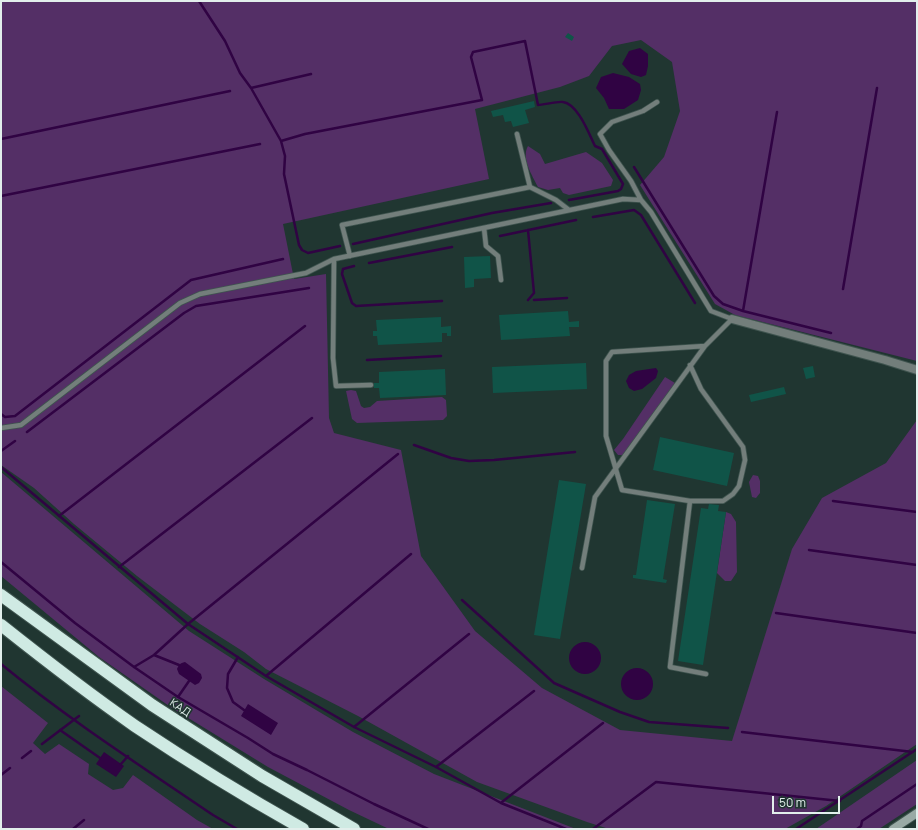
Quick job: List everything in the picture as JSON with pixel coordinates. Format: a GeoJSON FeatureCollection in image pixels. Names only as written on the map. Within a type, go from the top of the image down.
{"type":"FeatureCollection","features":[{"type":"Feature","properties":{"kind":"highway","name":"КАД"},"geometry":{"type":"LineString","coordinates":[[1,595],[152,705],[262,776],[354,829]]}},
{"type":"Feature","properties":{"kind":"highway"},"geometry":{"type":"LineString","coordinates":[[1,626],[86,691],[135,726],[249,799],[303,829]]}},
{"type":"Feature","properties":{"kind":"main road"},"geometry":{"type":"LineString","coordinates":[[893,829],[917,813]]}},
{"type":"Feature","properties":{"kind":"street"},"geometry":{"type":"LineString","coordinates":[[732,319],[886,360],[917,370]]}},
{"type":"Feature","properties":{"kind":"lane"},"geometry":{"type":"LineString","coordinates":[[582,568],[595,497],[690,365],[705,346],[732,319],[711,311],[651,212],[641,200],[631,181],[609,150],[600,134],[612,122],[643,111],[657,102]]}},
{"type":"Feature","properties":{"kind":"lane"},"geometry":{"type":"LineString","coordinates":[[517,134],[530,187]]}},
{"type":"Feature","properties":{"kind":"lane"},"geometry":{"type":"LineString","coordinates":[[350,256],[342,225],[530,187],[556,200],[569,210]]}},
{"type":"Feature","properties":{"kind":"lane"},"geometry":{"type":"LineString","coordinates":[[1,428],[21,425],[180,303],[200,294],[306,273],[334,259],[623,199],[641,200]]}},
{"type":"Feature","properties":{"kind":"lane"},"geometry":{"type":"LineString","coordinates":[[484,228],[486,246],[498,256],[501,280]]}},
{"type":"Feature","properties":{"kind":"lane"},"geometry":{"type":"LineString","coordinates":[[334,259],[332,358],[336,386],[371,385]]}},
{"type":"Feature","properties":{"kind":"lane"},"geometry":{"type":"LineString","coordinates":[[690,365],[702,389],[743,447],[746,460],[739,486],[733,494],[723,501],[690,501],[622,490],[606,436],[606,361],[612,352],[705,346]]}},
{"type":"Feature","properties":{"kind":"lane"},"geometry":{"type":"LineString","coordinates":[[690,501],[670,667],[706,674]]}},
{"type":"Feature","properties":{"kind":"shaded area"},"geometry":{"type":"Polygon","coordinates":[[[1,1],[917,1],[917,361],[735,315],[715,304],[640,185],[664,157],[680,111],[672,62],[641,40],[612,46],[589,76],[560,87],[475,109],[489,179],[283,224],[294,279],[326,274],[329,418],[334,433],[401,450],[421,556],[475,631],[542,688],[620,730],[732,741],[792,549],[822,498],[886,463],[917,420],[917,744],[826,806],[785,829],[609,829],[477,782],[358,716],[266,669],[244,652],[200,624],[137,576],[74,524],[34,488],[1,465],[1,1]]]}},
{"type":"Feature","properties":{"kind":"shaded area"},"geometry":{"type":"Polygon","coordinates":[[[640,48],[648,54],[646,75],[641,77],[631,74],[622,64],[629,51],[640,48]]]}},
{"type":"Feature","properties":{"kind":"shaded area"},"geometry":{"type":"Polygon","coordinates":[[[613,73],[629,77],[640,84],[641,90],[638,100],[624,109],[609,109],[604,98],[596,88],[601,77],[613,73]]]}},
{"type":"Feature","properties":{"kind":"shaded area"},"geometry":{"type":"Polygon","coordinates":[[[528,146],[540,154],[545,164],[586,152],[602,163],[613,180],[611,186],[569,195],[563,193],[560,188],[548,190],[538,187],[530,172],[527,161],[526,151],[528,146]]]}},
{"type":"Feature","properties":{"kind":"shaded area"},"geometry":{"type":"Polygon","coordinates":[[[656,368],[658,371],[656,378],[642,389],[634,391],[629,388],[626,381],[629,375],[636,371],[656,368]]]}},
{"type":"Feature","properties":{"kind":"shaded area"},"geometry":{"type":"Polygon","coordinates":[[[665,377],[675,383],[623,455],[618,455],[614,450],[665,377]]]}},
{"type":"Feature","properties":{"kind":"shaded area"},"geometry":{"type":"Polygon","coordinates":[[[346,391],[356,391],[361,406],[364,408],[370,407],[377,401],[442,397],[446,400],[447,416],[443,420],[357,423],[352,419],[346,391]]]}},
{"type":"Feature","properties":{"kind":"shaded area"},"geometry":{"type":"Polygon","coordinates":[[[1,472],[189,631],[264,679],[353,732],[434,774],[576,829],[389,829],[349,810],[268,767],[172,708],[99,657],[1,576],[1,472]]]}},
{"type":"Feature","properties":{"kind":"shaded area"},"geometry":{"type":"Polygon","coordinates":[[[753,475],[758,476],[760,481],[760,493],[756,498],[752,497],[749,482],[753,475]]]}},
{"type":"Feature","properties":{"kind":"shaded area"},"geometry":{"type":"Polygon","coordinates":[[[726,512],[731,514],[736,522],[737,572],[731,581],[725,581],[717,573],[726,512]]]}},
{"type":"Feature","properties":{"kind":"shaded area"},"geometry":{"type":"Polygon","coordinates":[[[582,642],[588,642],[598,649],[601,658],[600,664],[594,671],[588,674],[582,674],[572,667],[569,661],[569,655],[576,645],[582,642]]]}},
{"type":"Feature","properties":{"kind":"shaded area"},"geometry":{"type":"Polygon","coordinates":[[[185,662],[201,674],[202,678],[199,683],[195,685],[179,674],[177,669],[180,664],[185,662]]]}},
{"type":"Feature","properties":{"kind":"shaded area"},"geometry":{"type":"Polygon","coordinates":[[[634,668],[640,668],[650,675],[653,684],[652,690],[646,697],[640,700],[634,700],[624,693],[621,687],[621,681],[628,671],[634,668]]]}},
{"type":"Feature","properties":{"kind":"shaded area"},"geometry":{"type":"Polygon","coordinates":[[[1,686],[48,723],[33,743],[45,754],[59,744],[89,764],[88,774],[113,790],[123,788],[133,775],[197,820],[213,829],[1,829],[1,686]]]}},
{"type":"Feature","properties":{"kind":"shaded area"},"geometry":{"type":"Polygon","coordinates":[[[248,704],[278,723],[271,735],[241,716],[248,704]]]}},
{"type":"Feature","properties":{"kind":"shaded area"},"geometry":{"type":"Polygon","coordinates":[[[104,752],[124,766],[116,777],[96,764],[104,752]]]}},
{"type":"Feature","properties":{"kind":"shaded area"},"geometry":{"type":"Polygon","coordinates":[[[917,760],[917,804],[879,829],[816,829],[917,760]]]}},
{"type":"Feature","properties":{"kind":"building"},"geometry":{"type":"Polygon","coordinates":[[[568,33],[574,37],[572,41],[565,37],[568,33]]]}},
{"type":"Feature","properties":{"kind":"building"},"geometry":{"type":"Polygon","coordinates":[[[534,101],[535,107],[525,110],[529,123],[513,127],[511,121],[505,122],[503,115],[493,117],[491,111],[534,101]]]}},
{"type":"Feature","properties":{"kind":"building"},"geometry":{"type":"Polygon","coordinates":[[[490,256],[491,278],[474,279],[474,287],[465,288],[464,257],[490,256]]]}},
{"type":"Feature","properties":{"kind":"building"},"geometry":{"type":"Polygon","coordinates":[[[568,311],[569,322],[579,321],[579,327],[569,327],[570,336],[501,340],[499,315],[568,311]]]}},
{"type":"Feature","properties":{"kind":"building"},"geometry":{"type":"Polygon","coordinates":[[[441,317],[441,327],[451,326],[451,336],[447,336],[447,333],[442,333],[442,342],[378,345],[377,336],[373,336],[373,331],[377,331],[376,320],[441,317]]]}},
{"type":"Feature","properties":{"kind":"building"},"geometry":{"type":"Polygon","coordinates":[[[586,363],[587,389],[493,393],[492,367],[586,363]]]}},
{"type":"Feature","properties":{"kind":"building"},"geometry":{"type":"Polygon","coordinates":[[[813,366],[815,377],[806,379],[803,368],[813,366]]]}},
{"type":"Feature","properties":{"kind":"building"},"geometry":{"type":"Polygon","coordinates":[[[445,369],[446,395],[380,398],[379,388],[374,388],[374,383],[379,383],[379,372],[445,369]]]}},
{"type":"Feature","properties":{"kind":"building"},"geometry":{"type":"Polygon","coordinates":[[[784,387],[786,394],[751,402],[749,395],[784,387]]]}},
{"type":"Feature","properties":{"kind":"building"},"geometry":{"type":"Polygon","coordinates":[[[660,437],[734,453],[727,486],[653,470],[660,437]]]}},
{"type":"Feature","properties":{"kind":"building"},"geometry":{"type":"Polygon","coordinates":[[[559,480],[586,484],[560,639],[534,635],[559,480]]]}},
{"type":"Feature","properties":{"kind":"building"},"geometry":{"type":"Polygon","coordinates":[[[647,500],[675,504],[663,579],[667,580],[666,583],[633,578],[633,575],[636,575],[647,500]]]}},
{"type":"Feature","properties":{"kind":"building"},"geometry":{"type":"Polygon","coordinates":[[[709,504],[719,505],[718,511],[726,512],[703,665],[678,661],[701,508],[708,509],[709,504]]]}},
{"type":"Feature","properties":{"kind":"waterway"},"geometry":{"type":"LineString","coordinates":[[199,1],[225,41],[240,73],[251,88],[281,141],[285,156],[284,174],[299,245],[302,250],[308,253],[340,246]]}},
{"type":"Feature","properties":{"kind":"waterway"},"geometry":{"type":"LineString","coordinates":[[281,141],[305,134],[482,100],[471,57],[473,52],[525,41],[538,105],[563,102],[573,108],[582,120],[595,146],[602,149],[623,184],[621,189],[618,191],[569,200]]}},
{"type":"Feature","properties":{"kind":"waterway"},"geometry":{"type":"LineString","coordinates":[[251,88],[311,74]]}},
{"type":"Feature","properties":{"kind":"waterway"},"geometry":{"type":"LineString","coordinates":[[843,289],[877,88]]}},
{"type":"Feature","properties":{"kind":"waterway"},"geometry":{"type":"LineString","coordinates":[[1,139],[230,91]]}},
{"type":"Feature","properties":{"kind":"waterway"},"geometry":{"type":"LineString","coordinates":[[743,311],[777,112]]}},
{"type":"Feature","properties":{"kind":"waterway"},"geometry":{"type":"LineString","coordinates":[[1,196],[260,144]]}},
{"type":"Feature","properties":{"kind":"waterway"},"geometry":{"type":"LineString","coordinates":[[634,167],[714,296],[723,304],[743,311],[831,333]]}},
{"type":"Feature","properties":{"kind":"waterway"},"geometry":{"type":"LineString","coordinates":[[353,244],[492,213],[551,203]]}},
{"type":"Feature","properties":{"kind":"waterway"},"geometry":{"type":"LineString","coordinates":[[593,217],[634,210],[641,215],[695,303]]}},
{"type":"Feature","properties":{"kind":"waterway"},"geometry":{"type":"LineString","coordinates":[[500,236],[576,220]]}},
{"type":"Feature","properties":{"kind":"waterway"},"geometry":{"type":"LineString","coordinates":[[528,230],[534,293],[528,300]]}},
{"type":"Feature","properties":{"kind":"waterway"},"geometry":{"type":"LineString","coordinates":[[369,263],[452,247]]}},
{"type":"Feature","properties":{"kind":"waterway"},"geometry":{"type":"LineString","coordinates":[[1,414],[5,417],[15,416],[191,280],[283,259]]}},
{"type":"Feature","properties":{"kind":"waterway"},"geometry":{"type":"LineString","coordinates":[[354,266],[343,269],[342,274],[352,303],[356,306],[442,301]]}},
{"type":"Feature","properties":{"kind":"waterway"},"geometry":{"type":"LineString","coordinates":[[27,432],[184,313],[196,306],[309,288]]}},
{"type":"Feature","properties":{"kind":"waterway"},"geometry":{"type":"LineString","coordinates":[[534,300],[567,298]]}},
{"type":"Feature","properties":{"kind":"waterway"},"geometry":{"type":"LineString","coordinates":[[59,516],[305,326]]}},
{"type":"Feature","properties":{"kind":"waterway"},"geometry":{"type":"LineString","coordinates":[[367,360],[441,356]]}},
{"type":"Feature","properties":{"kind":"waterway"},"geometry":{"type":"LineString","coordinates":[[119,567],[312,418]]}},
{"type":"Feature","properties":{"kind":"waterway"},"geometry":{"type":"LineString","coordinates":[[1,451],[15,441]]}},
{"type":"Feature","properties":{"kind":"waterway"},"geometry":{"type":"LineString","coordinates":[[414,445],[451,458],[469,461],[575,452]]}},
{"type":"Feature","properties":{"kind":"waterway"},"geometry":{"type":"LineString","coordinates":[[134,667],[154,655],[188,624],[398,454]]}},
{"type":"Feature","properties":{"kind":"waterway"},"geometry":{"type":"LineString","coordinates":[[1,467],[188,624],[266,676],[354,727],[436,767],[501,803],[566,829]]}},
{"type":"Feature","properties":{"kind":"waterway"},"geometry":{"type":"LineString","coordinates":[[833,501],[917,512]]}},
{"type":"Feature","properties":{"kind":"waterway"},"geometry":{"type":"LineString","coordinates":[[809,550],[917,565]]}},
{"type":"Feature","properties":{"kind":"waterway"},"geometry":{"type":"LineString","coordinates":[[266,676],[411,554]]}},
{"type":"Feature","properties":{"kind":"waterway"},"geometry":{"type":"LineString","coordinates":[[1,562],[75,623],[134,667],[178,697],[273,754],[428,829]]}},
{"type":"Feature","properties":{"kind":"waterway"},"geometry":{"type":"LineString","coordinates":[[462,600],[554,683],[620,712],[649,722],[728,728]]}},
{"type":"Feature","properties":{"kind":"waterway"},"geometry":{"type":"LineString","coordinates":[[776,613],[917,633]]}},
{"type":"Feature","properties":{"kind":"waterway"},"geometry":{"type":"LineString","coordinates":[[354,727],[469,634]]}},
{"type":"Feature","properties":{"kind":"waterway"},"geometry":{"type":"LineString","coordinates":[[154,655],[179,665]]}},
{"type":"Feature","properties":{"kind":"waterway"},"geometry":{"type":"LineString","coordinates":[[238,657],[228,674],[227,688],[233,702],[244,710]]}},
{"type":"Feature","properties":{"kind":"waterway"},"geometry":{"type":"LineString","coordinates":[[1,664],[52,704],[105,742],[213,815],[237,829]]}},
{"type":"Feature","properties":{"kind":"waterway"},"geometry":{"type":"LineString","coordinates":[[178,697],[189,681]]}},
{"type":"Feature","properties":{"kind":"waterway"},"geometry":{"type":"LineString","coordinates":[[436,767],[534,691]]}},
{"type":"Feature","properties":{"kind":"waterway"},"geometry":{"type":"LineString","coordinates":[[42,744],[79,716]]}},
{"type":"Feature","properties":{"kind":"waterway"},"geometry":{"type":"LineString","coordinates":[[502,802],[603,723]]}},
{"type":"Feature","properties":{"kind":"waterway"},"geometry":{"type":"LineString","coordinates":[[60,730],[100,758]]}},
{"type":"Feature","properties":{"kind":"waterway"},"geometry":{"type":"LineString","coordinates":[[742,732],[913,752]]}},
{"type":"Feature","properties":{"kind":"waterway"},"geometry":{"type":"LineString","coordinates":[[796,829],[917,749]]}},
{"type":"Feature","properties":{"kind":"waterway"},"geometry":{"type":"LineString","coordinates":[[22,758],[31,751]]}},
{"type":"Feature","properties":{"kind":"waterway"},"geometry":{"type":"LineString","coordinates":[[121,764],[128,756]]}},
{"type":"Feature","properties":{"kind":"waterway"},"geometry":{"type":"LineString","coordinates":[[1,775],[10,768]]}},
{"type":"Feature","properties":{"kind":"waterway"},"geometry":{"type":"LineString","coordinates":[[593,829],[656,782],[840,801]]}},
{"type":"Feature","properties":{"kind":"waterway"},"geometry":{"type":"LineString","coordinates":[[857,829],[861,826],[862,821],[917,784]]}},
{"type":"Feature","properties":{"kind":"waterway"},"geometry":{"type":"LineString","coordinates":[[73,829],[84,820]]}}]}
